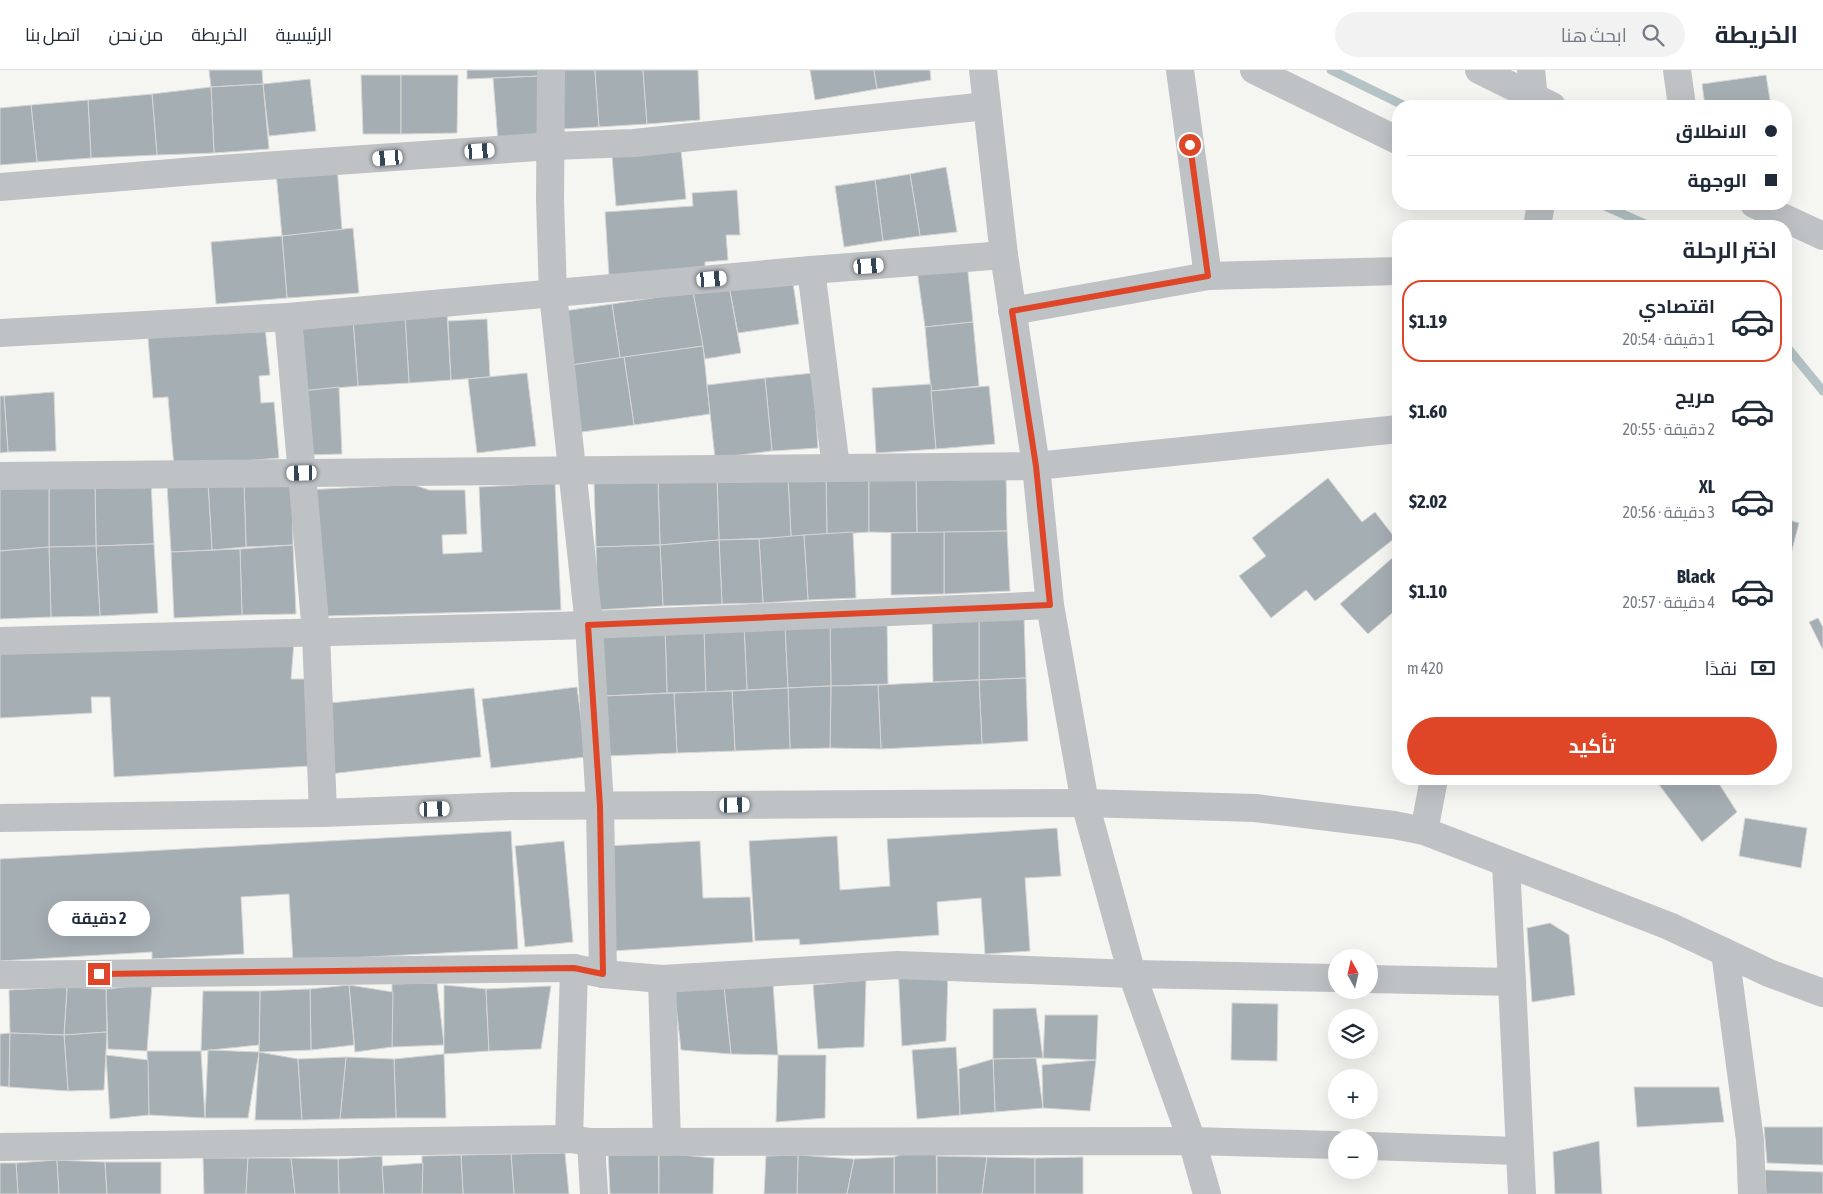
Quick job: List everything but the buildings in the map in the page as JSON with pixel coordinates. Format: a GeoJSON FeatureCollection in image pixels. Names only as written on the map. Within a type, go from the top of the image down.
{"type":"FeatureCollection","features":[{"type":"Feature","properties":{"kind":"street"},"geometry":{"type":"LineString","coordinates":[[551,70],[552,146],[550,200],[553,294],[588,625],[600,806],[603,974]]}},
{"type":"Feature","properties":{"kind":"street"},"geometry":{"type":"LineString","coordinates":[[983,70],[1004,256],[1036,466],[1050,605],[1085,803],[1132,974],[1192,1141],[1207,1194]]}},
{"type":"Feature","properties":{"kind":"street"},"geometry":{"type":"LineString","coordinates":[[1180,70],[1208,276]]}},
{"type":"Feature","properties":{"kind":"street"},"geometry":{"type":"LineString","coordinates":[[1254,70],[1392,138]]}},
{"type":"Feature","properties":{"kind":"street"},"geometry":{"type":"LineString","coordinates":[[1479,70],[1539,100]]}},
{"type":"Feature","properties":{"kind":"street"},"geometry":{"type":"LineString","coordinates":[[1531,70],[1542,100]]}},
{"type":"Feature","properties":{"kind":"street"},"geometry":{"type":"LineString","coordinates":[[1677,70],[1681,100]]}},
{"type":"Feature","properties":{"kind":"street"},"geometry":{"type":"LineString","coordinates":[[0,187],[552,146],[634,143],[988,106]]}},
{"type":"Feature","properties":{"kind":"street"},"geometry":{"type":"LineString","coordinates":[[1767,210],[1788,220]]}},
{"type":"Feature","properties":{"kind":"street"},"geometry":{"type":"LineString","coordinates":[[1792,222],[1823,236]]}},
{"type":"Feature","properties":{"kind":"street"},"geometry":{"type":"LineString","coordinates":[[0,333],[288,316],[811,270],[1004,256]]}},
{"type":"Feature","properties":{"kind":"street"},"geometry":{"type":"LineString","coordinates":[[811,270],[836,467]]}},
{"type":"Feature","properties":{"kind":"street"},"geometry":{"type":"LineString","coordinates":[[1012,311],[1208,276],[1392,271]]}},
{"type":"Feature","properties":{"kind":"street"},"geometry":{"type":"LineString","coordinates":[[288,316],[316,633],[323,813]]}},
{"type":"Feature","properties":{"kind":"street"},"geometry":{"type":"LineString","coordinates":[[0,476],[573,472],[687,468],[1036,466],[1392,430]]}},
{"type":"Feature","properties":{"kind":"street"},"geometry":{"type":"LineString","coordinates":[[0,641],[588,625],[1050,605]]}},
{"type":"Feature","properties":{"kind":"street"},"geometry":{"type":"LineString","coordinates":[[1424,831],[1433,785]]}},
{"type":"Feature","properties":{"kind":"street"},"geometry":{"type":"LineString","coordinates":[[0,818],[323,813],[510,806],[1085,803],[1255,808],[1394,824],[1424,831],[1669,926],[1769,973],[1823,993]]}},
{"type":"Feature","properties":{"kind":"street"},"geometry":{"type":"LineString","coordinates":[[1506,864],[1518,1151],[1522,1194]]}},
{"type":"Feature","properties":{"kind":"street"},"geometry":{"type":"LineString","coordinates":[[1724,952],[1750,1140],[1752,1194]]}},
{"type":"Feature","properties":{"kind":"street"},"geometry":{"type":"LineString","coordinates":[[0,975],[574,968],[603,974],[662,979],[898,965],[1132,974],[1328,978]]}},
{"type":"Feature","properties":{"kind":"street"},"geometry":{"type":"LineString","coordinates":[[574,968],[580,1140],[594,1194]]}},
{"type":"Feature","properties":{"kind":"street"},"geometry":{"type":"LineString","coordinates":[[662,979],[667,1142]]}},
{"type":"Feature","properties":{"kind":"street"},"geometry":{"type":"LineString","coordinates":[[1378,979],[1512,982]]}},
{"type":"Feature","properties":{"kind":"street"},"geometry":{"type":"LineString","coordinates":[[0,1147],[580,1140],[667,1142],[1192,1141],[1328,1145]]}},
{"type":"Feature","properties":{"kind":"street"},"geometry":{"type":"LineString","coordinates":[[1378,1146],[1518,1151]]}},
{"type":"Feature","properties":{"kind":"waterway"},"geometry":{"type":"LineString","coordinates":[[1331,70],[1393,100]]}},
{"type":"Feature","properties":{"kind":"waterway"},"geometry":{"type":"LineString","coordinates":[[1614,210],[1636,220]]}},
{"type":"Feature","properties":{"kind":"waterway"},"geometry":{"type":"LineString","coordinates":[[1792,353],[1823,391]]}},
{"type":"Feature","properties":{"kind":"route"},"geometry":{"type":"LineString","coordinates":[[99,974],[574,968],[603,974],[600,806],[588,625],[1050,605],[1036,466],[1012,311],[1208,276],[1190,145]]}}]}
